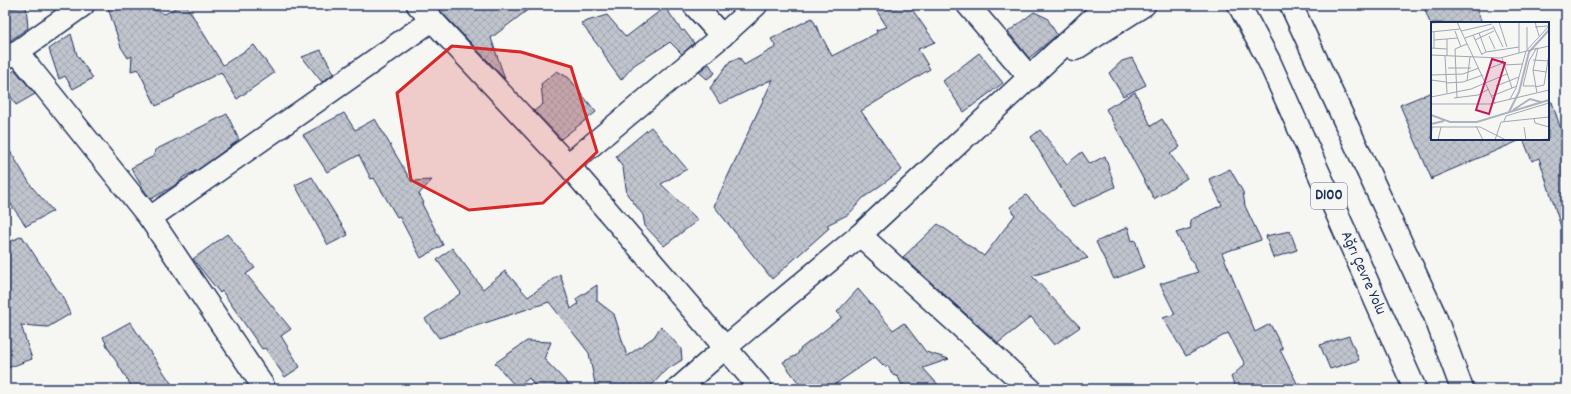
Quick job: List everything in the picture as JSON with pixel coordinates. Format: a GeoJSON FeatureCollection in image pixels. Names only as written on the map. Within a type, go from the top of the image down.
{"type":"FeatureCollection","features":[{"type":"Feature","properties":{"kind":"main road"},"geometry":{"type":"LineString","coordinates":[[83,5],[63,11],[11,55],[150,218],[262,386]]}},
{"type":"Feature","properties":{"kind":"main road"},"geometry":{"type":"LineString","coordinates":[[694,5],[722,36]]}},
{"type":"Feature","properties":{"kind":"main road"},"geometry":{"type":"LineString","coordinates":[[568,165],[722,36],[756,5]]}},
{"type":"Feature","properties":{"kind":"main road"},"geometry":{"type":"LineString","coordinates":[[968,5],[1030,78]]}},
{"type":"Feature","properties":{"kind":"main road"},"geometry":{"type":"LineString","coordinates":[[678,389],[860,234],[1107,5]]}},
{"type":"Feature","properties":{"kind":"main road"},"geometry":{"type":"LineString","coordinates":[[1030,78],[1144,5]]}},
{"type":"Feature","properties":{"kind":"main road","name":"Ağrı Çevre Yolu"},"geometry":{"type":"LineString","coordinates":[[1239,5],[1269,61],[1415,389]]}},
{"type":"Feature","properties":{"kind":"main road","name":"D100"},"geometry":{"type":"LineString","coordinates":[[1291,5],[1435,316],[1462,389]]}},
{"type":"Feature","properties":{"kind":"main road"},"geometry":{"type":"LineString","coordinates":[[150,218],[425,13],[568,165],[761,389]]}},
{"type":"Feature","properties":{"kind":"main road"},"geometry":{"type":"LineString","coordinates":[[860,234],[1030,389]]}},
{"type":"Feature","properties":{"kind":"highlighted area"},"geometry":{"type":"Polygon","coordinates":[[[452,46],[521,52],[571,67],[597,152],[543,203],[469,210],[411,180],[397,93],[452,46]]]}},
{"type":"Feature","properties":{"kind":"building"},"geometry":{"type":"Polygon","coordinates":[[[107,5],[143,5],[165,14],[180,5],[186,5],[223,65],[254,45],[274,73],[237,99],[221,72],[156,106],[138,69],[131,71],[132,56],[128,58],[121,47],[107,5]]]}},
{"type":"Feature","properties":{"kind":"building"},"geometry":{"type":"Polygon","coordinates":[[[435,5],[534,5],[491,38],[505,79],[435,5]]]}},
{"type":"Feature","properties":{"kind":"building"},"geometry":{"type":"Polygon","coordinates":[[[873,5],[909,5],[935,42],[918,49],[930,69],[861,111],[902,170],[863,198],[849,214],[827,225],[829,228],[772,279],[714,206],[773,79],[720,104],[710,88],[730,61],[740,58],[744,65],[776,47],[771,39],[812,18],[832,56],[877,33],[876,30],[887,27],[873,5]]]}},
{"type":"Feature","properties":{"kind":"building"},"geometry":{"type":"Polygon","coordinates":[[[1423,5],[1475,5],[1482,22],[1431,22],[1430,23],[1423,5]]]}},
{"type":"Feature","properties":{"kind":"building"},"geometry":{"type":"Polygon","coordinates":[[[26,6],[28,28],[5,44],[5,9],[26,6]]]}},
{"type":"Feature","properties":{"kind":"building"},"geometry":{"type":"Polygon","coordinates":[[[665,7],[682,31],[684,30],[694,43],[682,54],[670,42],[634,65],[621,80],[608,62],[603,52],[581,23],[607,15],[626,37],[665,7]]]}},
{"type":"Feature","properties":{"kind":"building"},"geometry":{"type":"Polygon","coordinates":[[[1034,12],[1047,18],[1057,35],[1029,58],[1008,32],[1034,12]]]}},
{"type":"Feature","properties":{"kind":"building"},"geometry":{"type":"Polygon","coordinates":[[[71,34],[77,55],[93,78],[73,89],[65,76],[59,79],[49,49],[71,34]]]}},
{"type":"Feature","properties":{"kind":"building"},"geometry":{"type":"Polygon","coordinates":[[[321,50],[334,73],[322,82],[302,57],[321,50]]]}},
{"type":"Feature","properties":{"kind":"building"},"geometry":{"type":"Polygon","coordinates":[[[979,53],[1003,83],[964,112],[943,81],[979,53]]]}},
{"type":"Feature","properties":{"kind":"building"},"geometry":{"type":"Polygon","coordinates":[[[1132,58],[1146,85],[1123,96],[1109,73],[1122,61],[1132,58]]]}},
{"type":"Feature","properties":{"kind":"building"},"geometry":{"type":"Polygon","coordinates":[[[709,64],[715,73],[707,79],[699,72],[709,64]]]}},
{"type":"Feature","properties":{"kind":"building"},"geometry":{"type":"Polygon","coordinates":[[[15,70],[35,94],[16,105],[5,87],[5,77],[15,70]]]}},
{"type":"Feature","properties":{"kind":"building"},"geometry":{"type":"Polygon","coordinates":[[[557,71],[569,78],[596,112],[561,139],[534,111],[543,104],[541,84],[557,71]]]}},
{"type":"Feature","properties":{"kind":"building"},"geometry":{"type":"Polygon","coordinates":[[[1135,92],[1151,126],[1162,119],[1180,147],[1170,154],[1187,178],[1154,199],[1106,109],[1135,92]]]}},
{"type":"Feature","properties":{"kind":"building"},"geometry":{"type":"Polygon","coordinates":[[[1431,92],[1431,140],[1521,140],[1432,178],[1432,180],[1400,105],[1431,92]]]}},
{"type":"Feature","properties":{"kind":"building"},"geometry":{"type":"Polygon","coordinates":[[[1549,102],[1552,102],[1564,139],[1566,139],[1566,230],[1562,230],[1539,158],[1532,161],[1523,140],[1549,140],[1549,102]]]}},
{"type":"Feature","properties":{"kind":"building"},"geometry":{"type":"Polygon","coordinates":[[[344,113],[355,130],[375,119],[411,181],[432,180],[419,194],[424,203],[422,204],[443,245],[421,258],[399,216],[397,217],[374,178],[371,179],[359,155],[327,172],[303,135],[344,113]]]}},
{"type":"Feature","properties":{"kind":"building"},"geometry":{"type":"Polygon","coordinates":[[[227,114],[239,140],[199,169],[182,178],[182,180],[172,187],[151,199],[131,168],[154,156],[155,150],[227,114]]]}},
{"type":"Feature","properties":{"kind":"building"},"geometry":{"type":"Polygon","coordinates":[[[651,127],[687,169],[661,184],[698,220],[664,246],[645,226],[643,215],[627,194],[623,168],[616,156],[651,127]]]}},
{"type":"Feature","properties":{"kind":"building"},"geometry":{"type":"Polygon","coordinates":[[[1040,130],[1067,164],[1082,152],[1090,164],[1105,156],[1115,187],[1072,207],[1031,137],[1040,130]]]}},
{"type":"Feature","properties":{"kind":"building"},"geometry":{"type":"Polygon","coordinates":[[[5,143],[32,187],[53,211],[26,226],[5,196],[5,143]]]}},
{"type":"Feature","properties":{"kind":"building"},"geometry":{"type":"Polygon","coordinates":[[[1230,169],[1243,192],[1245,206],[1261,240],[1222,253],[1255,332],[1270,324],[1283,349],[1280,350],[1300,389],[1236,389],[1231,377],[1245,364],[1228,333],[1186,356],[1163,318],[1175,314],[1160,284],[1198,272],[1176,233],[1191,228],[1190,220],[1222,205],[1209,179],[1230,169]]]}},
{"type":"Feature","properties":{"kind":"building"},"geometry":{"type":"Polygon","coordinates":[[[312,177],[348,235],[328,245],[295,185],[312,177]]]}},
{"type":"Feature","properties":{"kind":"building"},"geometry":{"type":"Polygon","coordinates":[[[1026,195],[1088,258],[1032,276],[1080,327],[1054,345],[1031,317],[998,343],[903,257],[938,224],[984,256],[1015,215],[1010,207],[1026,195]]]}},
{"type":"Feature","properties":{"kind":"building"},"geometry":{"type":"Polygon","coordinates":[[[1128,227],[1132,241],[1135,240],[1144,267],[1114,279],[1096,242],[1128,227]]]}},
{"type":"Feature","properties":{"kind":"building"},"geometry":{"type":"Polygon","coordinates":[[[1290,231],[1297,250],[1273,258],[1266,236],[1290,231]]]}},
{"type":"Feature","properties":{"kind":"building"},"geometry":{"type":"Polygon","coordinates":[[[227,234],[255,268],[246,274],[291,329],[281,336],[300,367],[285,377],[265,348],[262,349],[222,291],[220,293],[193,259],[227,234]]]}},
{"type":"Feature","properties":{"kind":"building"},"geometry":{"type":"Polygon","coordinates":[[[22,236],[60,294],[61,293],[70,314],[48,327],[21,325],[32,359],[5,369],[5,244],[22,236]]]}},
{"type":"Feature","properties":{"kind":"building"},"geometry":{"type":"Polygon","coordinates":[[[452,248],[483,289],[505,271],[528,297],[560,274],[571,309],[578,304],[576,299],[597,285],[597,301],[614,314],[627,356],[654,337],[661,326],[681,349],[682,360],[666,370],[648,389],[596,389],[589,353],[549,302],[439,338],[425,319],[461,293],[437,260],[452,248]]]}},
{"type":"Feature","properties":{"kind":"building"},"geometry":{"type":"Polygon","coordinates":[[[858,289],[893,330],[904,323],[926,352],[949,359],[923,368],[942,389],[904,389],[898,377],[893,375],[888,366],[885,367],[875,357],[828,389],[803,389],[783,362],[797,355],[800,349],[842,317],[837,312],[858,289]]]}},
{"type":"Feature","properties":{"kind":"building"},"geometry":{"type":"Polygon","coordinates":[[[130,322],[175,389],[133,389],[103,337],[130,322]]]}},
{"type":"Feature","properties":{"kind":"building"},"geometry":{"type":"Polygon","coordinates":[[[1349,336],[1359,360],[1330,369],[1320,345],[1349,336]]]}},
{"type":"Feature","properties":{"kind":"building"},"geometry":{"type":"Polygon","coordinates":[[[527,341],[551,342],[544,359],[573,389],[537,389],[529,378],[517,388],[495,363],[527,341]]]}}]}
